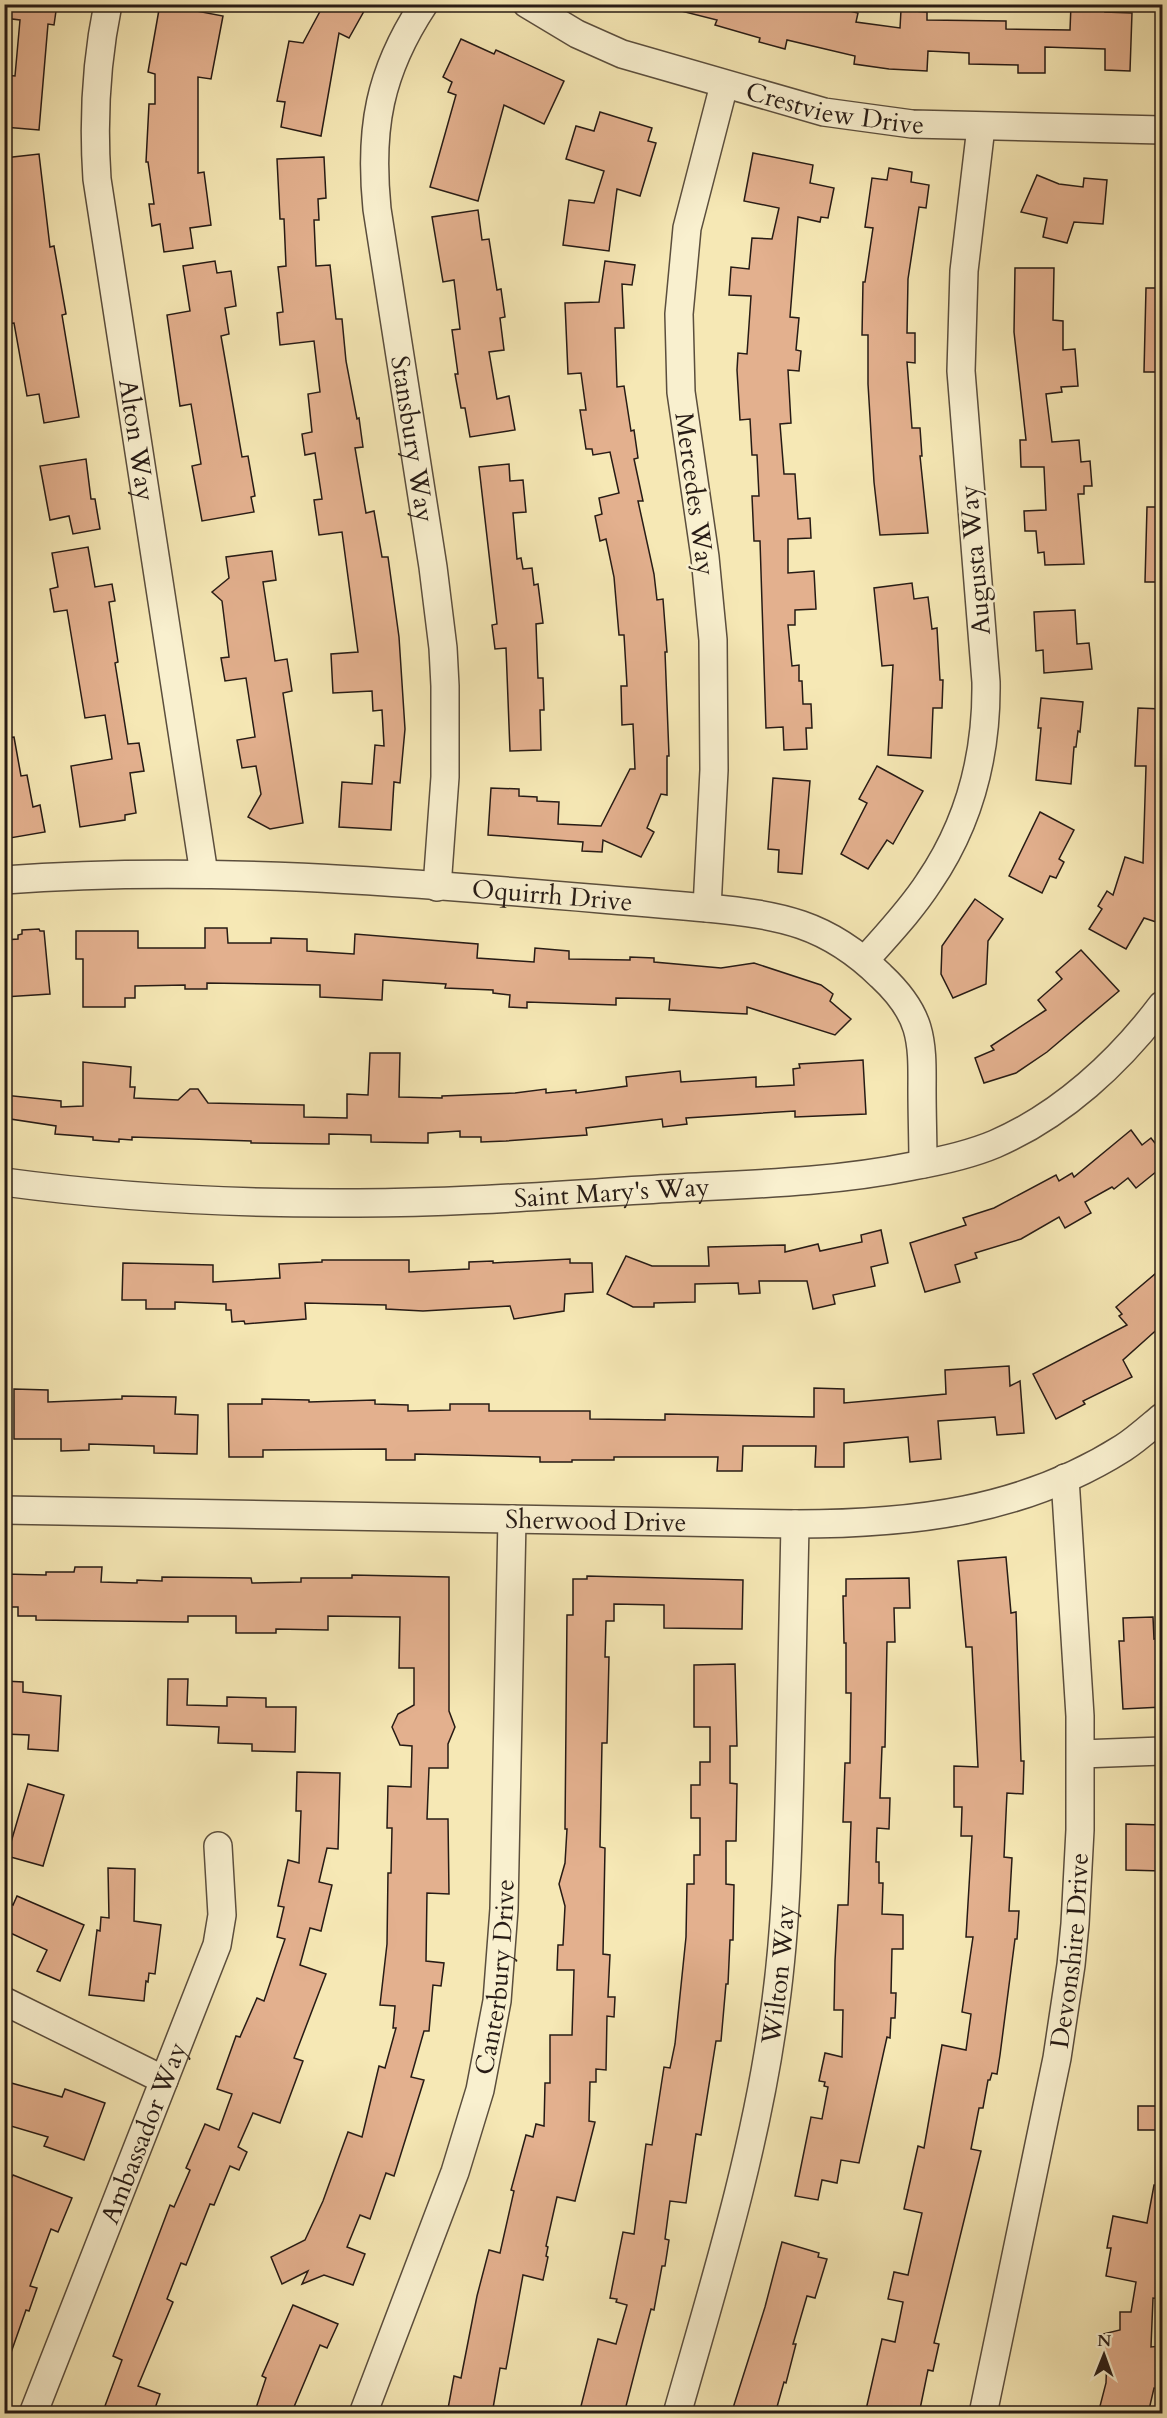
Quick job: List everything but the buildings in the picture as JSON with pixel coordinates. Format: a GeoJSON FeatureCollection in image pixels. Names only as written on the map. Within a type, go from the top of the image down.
{"type":"FeatureCollection","features":[{"type":"Feature","properties":{"kind":"street","name":"Alton Way"},"geometry":{"type":"LineString","coordinates":[[108,4],[95,104],[94,141],[97,179],[204,874]]}},
{"type":"Feature","properties":{"kind":"street","name":"Stansbury Way"},"geometry":{"type":"LineString","coordinates":[[424,4],[410,26],[386,81],[377,111],[373,175],[434,567],[442,648],[445,686],[445,777],[437,886]]}},
{"type":"Feature","properties":{"kind":"street","name":"Crestview Drive"},"geometry":{"type":"LineString","coordinates":[[527,4],[577,34],[622,54],[824,112],[912,124],[1162,130]]}},
{"type":"Feature","properties":{"kind":"street","name":"Mercedes Way"},"geometry":{"type":"LineString","coordinates":[[707,908],[714,770],[713,640],[705,557],[681,392],[679,314],[687,228],[724,85]]}},
{"type":"Feature","properties":{"kind":"street","name":"Augusta Way"},"geometry":{"type":"LineString","coordinates":[[865,960],[912,905],[944,858],[968,808],[983,743],[986,682],[964,434],[961,371],[964,271],[981,127]]}},
{"type":"Feature","properties":{"kind":"street","name":"Oquirrh Drive"},"geometry":{"type":"LineString","coordinates":[[4,880],[115,875],[281,875],[707,908],[759,913],[788,919],[814,928],[840,942],[865,960],[888,982],[906,1005],[917,1027],[921,1050],[923,1164]]}},
{"type":"Feature","properties":{"kind":"street","name":"Saint Mary's Way"},"geometry":{"type":"LineString","coordinates":[[4,1182],[65,1191],[143,1197],[232,1202],[358,1203],[434,1202],[794,1181],[882,1172],[960,1157],[996,1144],[1030,1126],[1067,1101],[1100,1074],[1162,1005]]}},
{"type":"Feature","properties":{"kind":"street","name":"Sherwood Drive"},"geometry":{"type":"LineString","coordinates":[[4,1510],[861,1524],[930,1517],[1000,1502],[1065,1478],[1125,1447],[1162,1417]]}},
{"type":"Feature","properties":{"kind":"street","name":"Devonshire Drive"},"geometry":{"type":"LineString","coordinates":[[983,2414],[1057,2058],[1070,1975],[1078,1881],[1081,1754],[1065,1478]]}},
{"type":"Feature","properties":{"kind":"street","name":"Canterbury Drive"},"geometry":{"type":"LineString","coordinates":[[363,2414],[455,2172],[480,2090],[497,2001],[504,1909],[512,1519]]}},
{"type":"Feature","properties":{"kind":"street","name":"Wilton Way"},"geometry":{"type":"LineString","coordinates":[[677,2414],[742,2186],[760,2104],[774,2022],[783,1939],[788,1856],[795,1524]]}},
{"type":"Feature","properties":{"kind":"street"},"geometry":{"type":"LineString","coordinates":[[1081,1754],[1162,1752]]}},
{"type":"Feature","properties":{"kind":"street","name":"Ambassador Way"},"geometry":{"type":"LineString","coordinates":[[33,2414],[217,1945],[222,1901],[218,1846]]}},
{"type":"Feature","properties":{"kind":"street"},"geometry":{"type":"LineString","coordinates":[[4,2001],[164,2080]]}}]}
